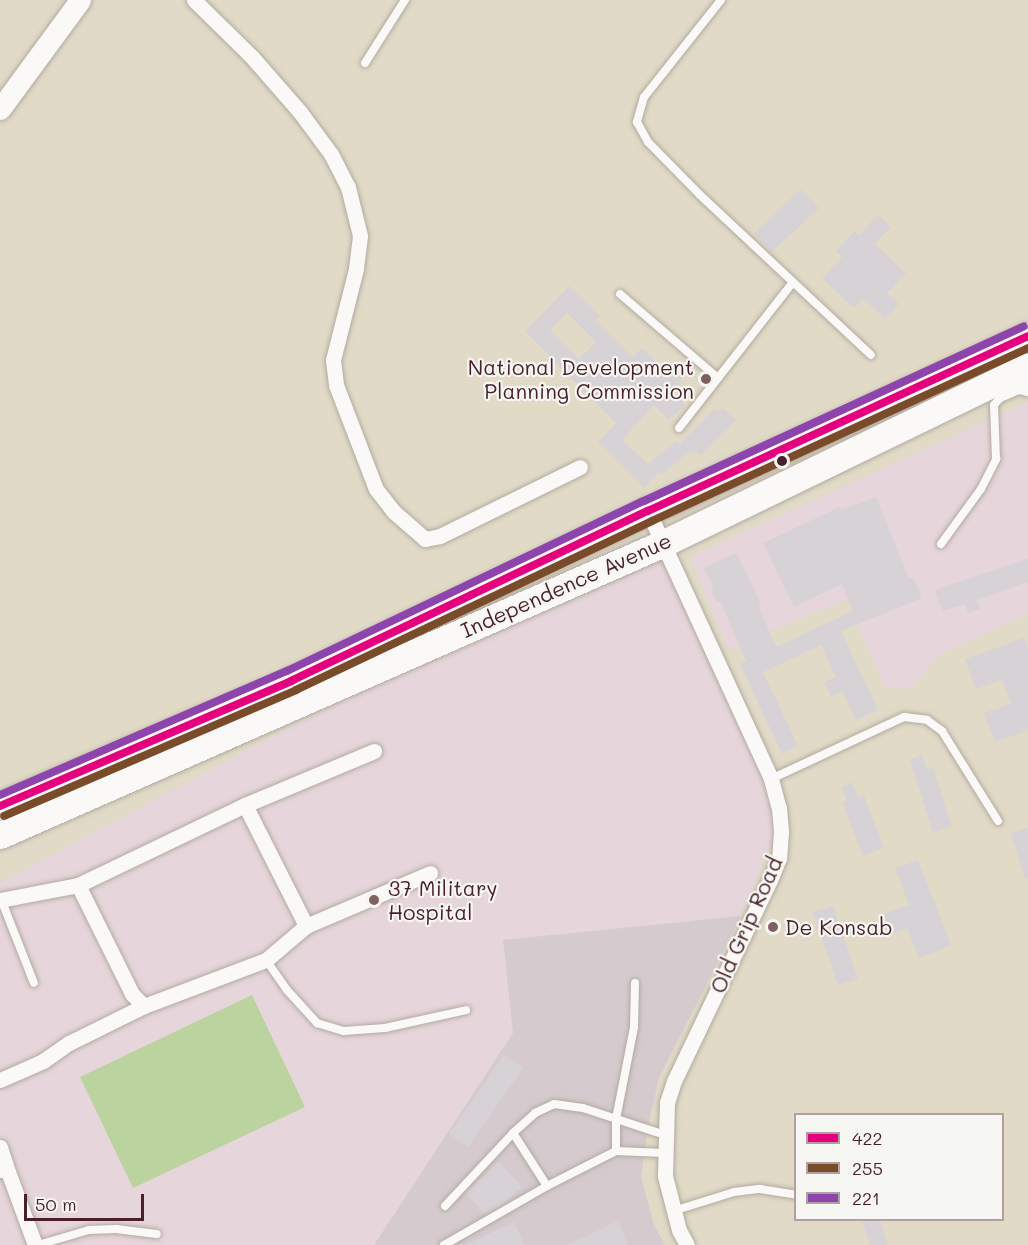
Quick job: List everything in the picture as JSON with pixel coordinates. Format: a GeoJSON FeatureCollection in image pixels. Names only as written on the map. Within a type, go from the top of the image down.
{"type":"FeatureCollection","features":[{"type":"Feature","properties":{"kind":"highway","name":"Independence Avenue"},"geometry":{"type":"LineString","coordinates":[[0,806],[291,681],[648,511],[1028,336]]}},
{"type":"Feature","properties":{"kind":"highway","name":"Independence Avenue"},"geometry":{"type":"LineString","coordinates":[[0,835],[664,543],[996,381],[1027,381]]}},
{"type":"Feature","properties":{"kind":"street"},"geometry":{"type":"LineString","coordinates":[[0,109],[80,0]]}},
{"type":"Feature","properties":{"kind":"street"},"geometry":{"type":"LineString","coordinates":[[194,0],[252,57],[300,112],[332,154],[348,187],[360,236],[356,270],[333,360],[336,385],[376,489],[394,512],[425,539],[440,536],[580,467]]}},
{"type":"Feature","properties":{"kind":"street","name":"Old Grip Road"},"geometry":{"type":"LineString","coordinates":[[648,511],[771,779],[779,808],[779,858],[674,1081],[667,1103],[665,1176],[679,1230],[687,1245]]}},
{"type":"Feature","properties":{"kind":"street"},"geometry":{"type":"LineString","coordinates":[[1,900],[78,885],[246,805],[374,751]]}},
{"type":"Feature","properties":{"kind":"street"},"geometry":{"type":"LineString","coordinates":[[246,805],[306,926]]}},
{"type":"Feature","properties":{"kind":"street"},"geometry":{"type":"LineString","coordinates":[[0,1080],[44,1061],[69,1043],[144,1006],[266,960],[306,926],[430,873]]}},
{"type":"Feature","properties":{"kind":"street"},"geometry":{"type":"LineString","coordinates":[[78,885],[132,994],[144,1006]]}},
{"type":"Feature","properties":{"kind":"street"},"geometry":{"type":"LineString","coordinates":[[0,1147],[3,1168],[37,1245]]}},
{"type":"Feature","properties":{"kind":"lane"},"geometry":{"type":"LineString","coordinates":[[365,63],[405,0]]}},
{"type":"Feature","properties":{"kind":"lane"},"geometry":{"type":"LineString","coordinates":[[721,0],[644,97],[637,122],[648,142],[871,355]]}},
{"type":"Feature","properties":{"kind":"lane"},"geometry":{"type":"LineString","coordinates":[[679,428],[793,282]]}},
{"type":"Feature","properties":{"kind":"lane"},"geometry":{"type":"LineString","coordinates":[[620,294],[718,378]]}},
{"type":"Feature","properties":{"kind":"lane"},"geometry":{"type":"LineString","coordinates":[[941,544],[981,489],[996,459],[994,405],[1027,381]]}},
{"type":"Feature","properties":{"kind":"lane"},"geometry":{"type":"LineString","coordinates":[[771,779],[904,717],[927,720],[942,731],[998,821]]}},
{"type":"Feature","properties":{"kind":"lane"},"geometry":{"type":"LineString","coordinates":[[1,900],[34,983]]}},
{"type":"Feature","properties":{"kind":"lane"},"geometry":{"type":"LineString","coordinates":[[266,960],[287,990],[317,1023],[344,1031],[385,1028],[465,1010]]}},
{"type":"Feature","properties":{"kind":"lane"},"geometry":{"type":"LineString","coordinates":[[616,1151],[616,1119],[630,1056],[635,983]]}},
{"type":"Feature","properties":{"kind":"lane"},"geometry":{"type":"LineString","coordinates":[[445,1206],[513,1133],[535,1113],[554,1104],[583,1108],[665,1135]]}},
{"type":"Feature","properties":{"kind":"lane"},"geometry":{"type":"LineString","coordinates":[[513,1133],[547,1186]]}},
{"type":"Feature","properties":{"kind":"lane"},"geometry":{"type":"LineString","coordinates":[[444,1245],[547,1186],[616,1151],[664,1153]]}},
{"type":"Feature","properties":{"kind":"lane"},"geometry":{"type":"LineString","coordinates":[[673,1211],[734,1192],[760,1190],[794,1196]]}},
{"type":"Feature","properties":{"kind":"lane"},"geometry":{"type":"LineString","coordinates":[[37,1245],[89,1230],[116,1229],[157,1234]]}},
{"type":"Feature","properties":{"kind":"shaded area"},"geometry":{"type":"Polygon","coordinates":[[[1028,402],[1028,614],[939,655],[913,688],[885,687],[847,599],[728,649],[690,557],[1028,402]]]}},
{"type":"Feature","properties":{"kind":"shaded area","name":"37 Military Hospital"},"geometry":{"type":"Polygon","coordinates":[[[667,558],[767,783],[776,832],[741,916],[503,941],[513,1033],[374,1245],[0,1245],[0,883],[380,679],[667,558]]]}},
{"type":"Feature","properties":{"kind":"shaded area"},"geometry":{"type":"Polygon","coordinates":[[[741,916],[659,1078],[648,1126],[641,1177],[654,1225],[665,1245],[374,1245],[513,1033],[503,940],[741,916]]]}},
{"type":"Feature","properties":{"kind":"green space"},"geometry":{"type":"Polygon","coordinates":[[[252,995],[305,1107],[133,1188],[80,1077],[252,995]]]}},
{"type":"Feature","properties":{"kind":"building"},"geometry":{"type":"Polygon","coordinates":[[[801,189],[819,208],[772,252],[754,233],[801,189]]]}},
{"type":"Feature","properties":{"kind":"building"},"geometry":{"type":"Polygon","coordinates":[[[878,215],[891,227],[875,244],[906,273],[887,293],[899,304],[885,319],[863,298],[854,308],[822,278],[842,257],[836,251],[855,231],[859,235],[878,215]]]}},
{"type":"Feature","properties":{"kind":"building"},"geometry":{"type":"Polygon","coordinates":[[[569,286],[600,316],[596,320],[633,357],[642,348],[662,367],[666,362],[683,378],[671,391],[685,405],[669,420],[654,405],[622,440],[648,464],[676,441],[679,445],[714,409],[718,412],[723,408],[736,420],[701,456],[696,451],[693,454],[690,451],[661,475],[658,472],[644,488],[598,442],[616,423],[525,331],[569,286]],[[567,313],[550,330],[579,359],[596,342],[567,313]]]}},
{"type":"Feature","properties":{"kind":"building"},"geometry":{"type":"Polygon","coordinates":[[[876,497],[909,579],[913,577],[922,598],[841,631],[878,710],[856,720],[842,691],[831,696],[824,682],[836,677],[821,645],[763,672],[798,746],[782,754],[740,664],[746,661],[720,601],[717,602],[711,589],[714,588],[704,568],[736,553],[761,604],[758,605],[776,647],[853,611],[842,584],[794,607],[763,543],[840,507],[841,510],[876,497]]]}},
{"type":"Feature","properties":{"kind":"building"},"geometry":{"type":"Polygon","coordinates":[[[1028,559],[1028,582],[977,600],[980,609],[968,613],[965,604],[942,611],[935,590],[1028,559]]]}},
{"type":"Feature","properties":{"kind":"building"},"geometry":{"type":"Polygon","coordinates":[[[1024,638],[1028,648],[1028,730],[995,742],[984,713],[1011,704],[1002,680],[976,689],[965,659],[1024,638]]]}},
{"type":"Feature","properties":{"kind":"building"},"geometry":{"type":"Polygon","coordinates":[[[922,755],[927,770],[933,768],[952,827],[933,833],[910,759],[922,755]]]}},
{"type":"Feature","properties":{"kind":"building"},"geometry":{"type":"Polygon","coordinates":[[[852,782],[858,797],[864,795],[884,848],[863,856],[843,803],[847,801],[841,787],[852,782]]]}},
{"type":"Feature","properties":{"kind":"building"},"geometry":{"type":"Polygon","coordinates":[[[1028,828],[1028,877],[1025,878],[1011,833],[1028,828]]]}},
{"type":"Feature","properties":{"kind":"building"},"geometry":{"type":"Polygon","coordinates":[[[918,860],[951,945],[919,958],[907,928],[892,934],[884,914],[909,905],[895,868],[918,860]]]}},
{"type":"Feature","properties":{"kind":"building"},"geometry":{"type":"Polygon","coordinates":[[[833,906],[858,979],[838,985],[813,912],[833,906]]]}},
{"type":"Feature","properties":{"kind":"building"},"geometry":{"type":"Polygon","coordinates":[[[504,1055],[523,1068],[468,1147],[449,1134],[504,1055]]]}},
{"type":"Feature","properties":{"kind":"building"},"geometry":{"type":"Polygon","coordinates":[[[499,1161],[522,1187],[502,1205],[485,1215],[466,1193],[499,1161]]]}},
{"type":"Feature","properties":{"kind":"building"},"geometry":{"type":"Polygon","coordinates":[[[618,1221],[628,1245],[567,1245],[618,1221]]]}},
{"type":"Feature","properties":{"kind":"building"},"geometry":{"type":"Polygon","coordinates":[[[862,1221],[880,1221],[888,1245],[870,1245],[862,1221]]]}},
{"type":"Feature","properties":{"kind":"building"},"geometry":{"type":"Polygon","coordinates":[[[514,1222],[525,1245],[466,1245],[514,1222]]]}},
{"type":"Feature","properties":{"kind":"transit line","name":"221"},"geometry":{"type":"LineString","coordinates":[[0,795],[287,671],[644,501],[1024,326]]}},
{"type":"Feature","properties":{"kind":"transit line","name":"422"},"geometry":{"type":"LineString","coordinates":[[0,806],[291,681],[648,511],[1028,336]]}},
{"type":"Feature","properties":{"kind":"transit line","name":"255"},"geometry":{"type":"LineString","coordinates":[[4,816],[296,690],[652,521],[1028,348]]}},
{"type":"Feature","properties":{"kind":"place","name":"National Development Planning Commission"},"geometry":{"type":"Point","coordinates":[706,379]}},
{"type":"Feature","properties":{"kind":"place","name":"37 Military Hospital"},"geometry":{"type":"Point","coordinates":[374,900]}},
{"type":"Feature","properties":{"kind":"place","name":"De Konsab"},"geometry":{"type":"Point","coordinates":[773,927]}}]}
